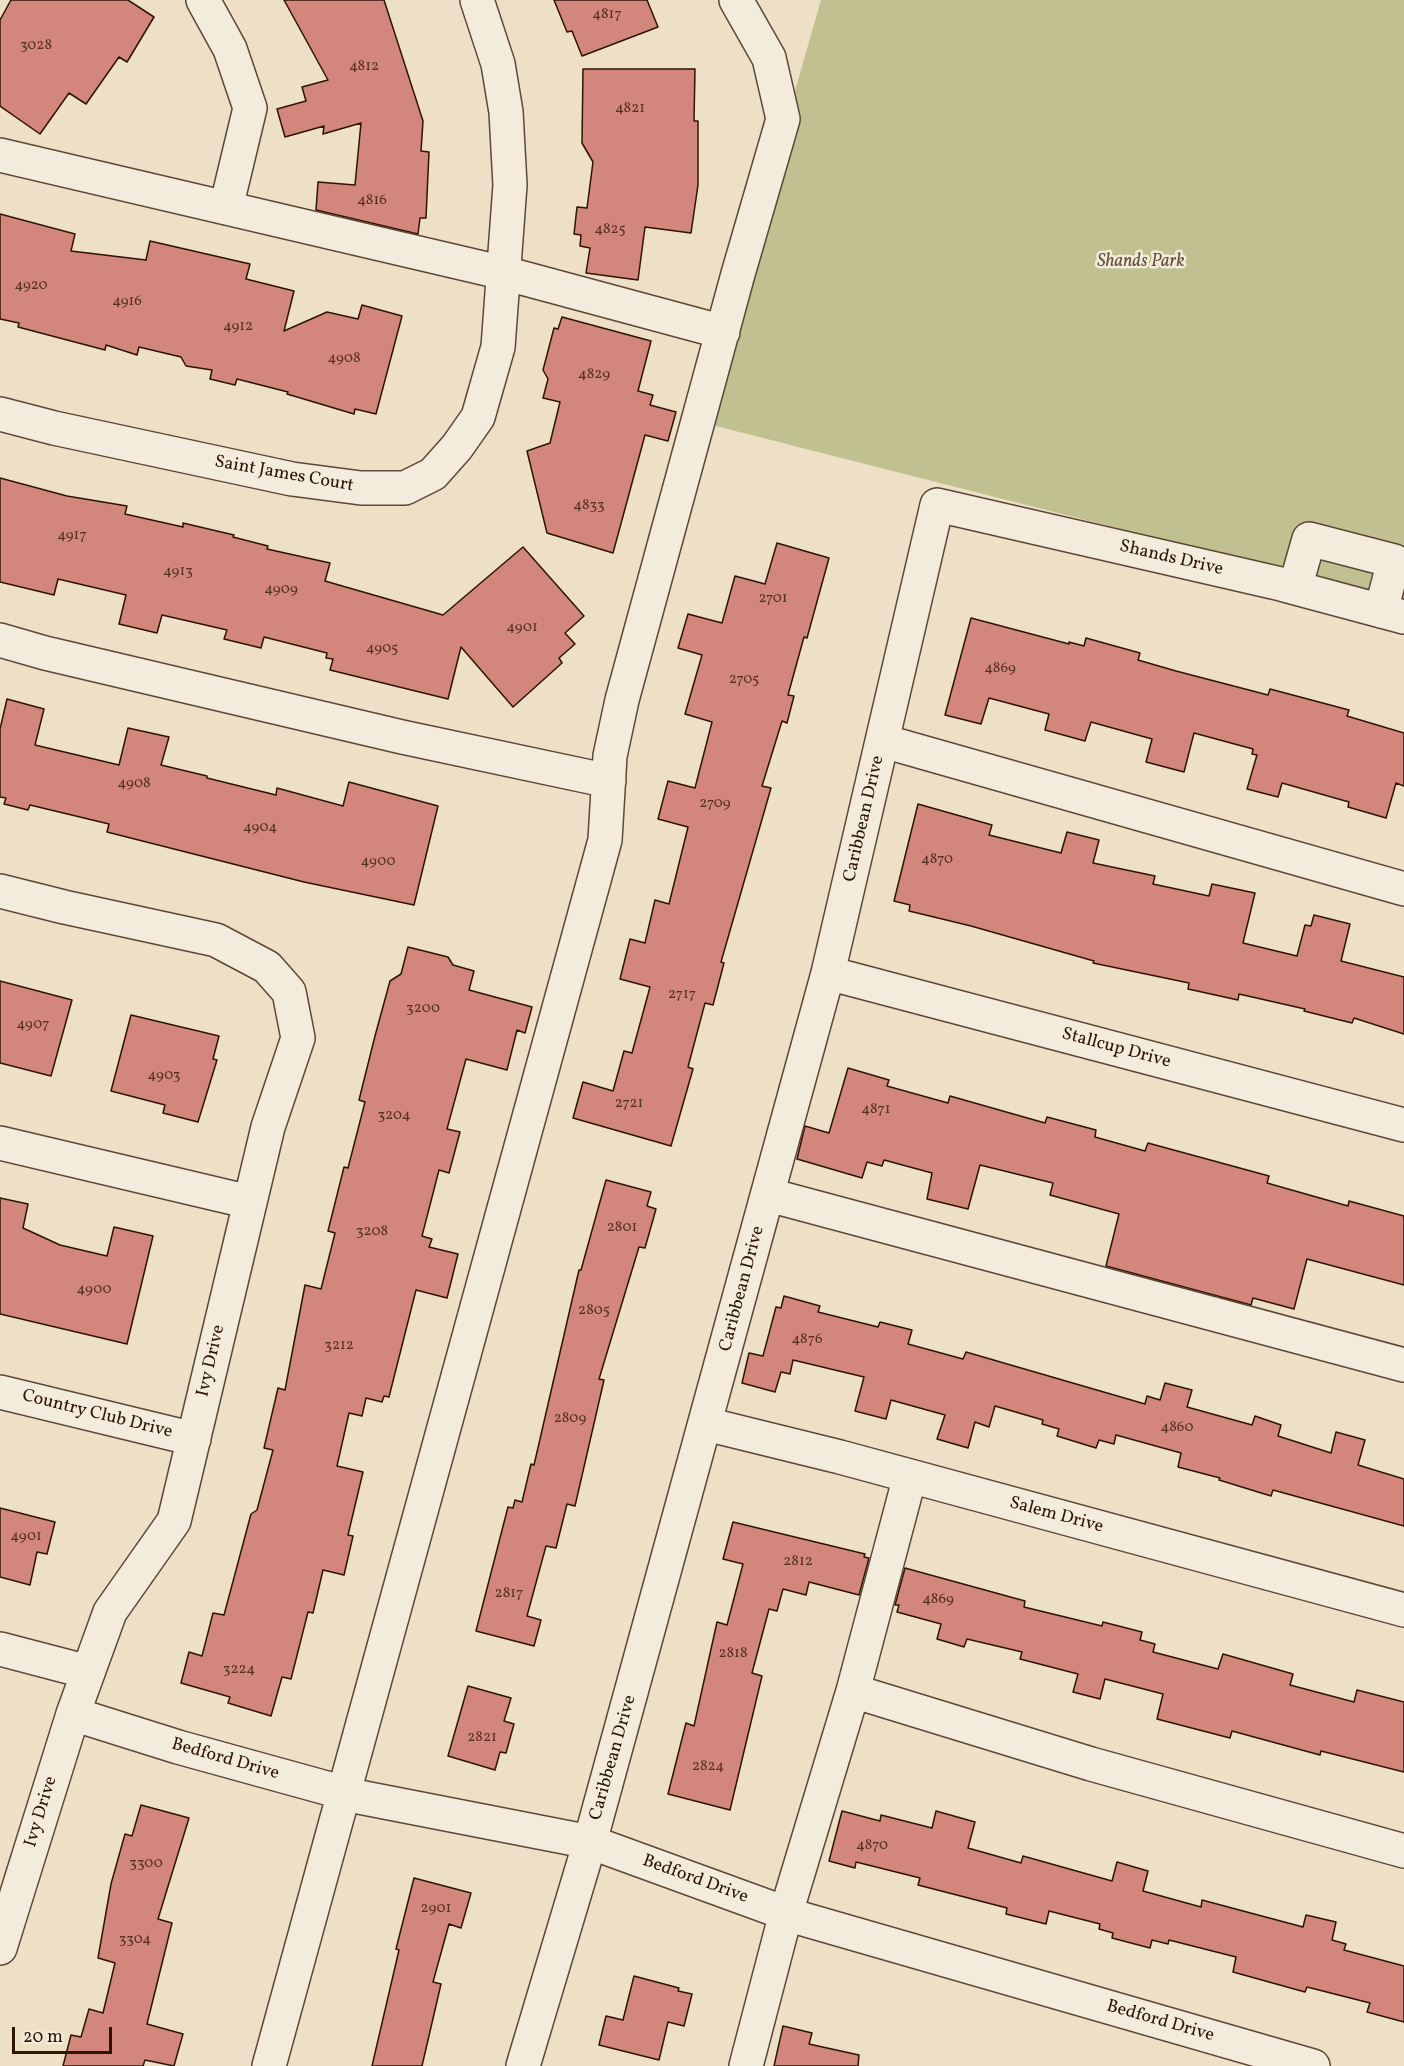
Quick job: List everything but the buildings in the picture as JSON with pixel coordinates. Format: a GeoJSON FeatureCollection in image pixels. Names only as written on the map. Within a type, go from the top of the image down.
{"type":"FeatureCollection","features":[{"type":"Feature","properties":{"kind":"street"},"geometry":{"type":"LineString","coordinates":[[203,0],[230,49],[250,108],[226,208]]}},
{"type":"Feature","properties":{"kind":"street","name":"Saint James Court"},"geometry":{"type":"LineString","coordinates":[[0,414],[54,428],[292,479],[361,488],[405,488],[433,474],[457,447],[478,417],[498,347],[510,184],[506,112],[498,64],[477,0]]}},
{"type":"Feature","properties":{"kind":"street"},"geometry":{"type":"LineString","coordinates":[[269,2066],[605,840],[610,756],[622,699],[783,119],[769,58],[736,0]]}},
{"type":"Feature","properties":{"kind":"street"},"geometry":{"type":"LineString","coordinates":[[0,155],[504,273],[723,332]]}},
{"type":"Feature","properties":{"kind":"street","name":"Shands Drive"},"geometry":{"type":"LineString","coordinates":[[937,506],[1295,588],[1392,614]]}},
{"type":"Feature","properties":{"kind":"street","name":"Caribbean Drive"},"geometry":{"type":"LineString","coordinates":[[523,2066],[590,1842],[828,973],[937,506]]}},
{"type":"Feature","properties":{"kind":"street"},"geometry":{"type":"LineString","coordinates":[[1295,588],[1309,538],[1384,558],[1394,561],[1392,614]]}},
{"type":"Feature","properties":{"kind":"street"},"geometry":{"type":"LineString","coordinates":[[0,640],[402,737],[609,781]]}},
{"type":"Feature","properties":{"kind":"street"},"geometry":{"type":"LineString","coordinates":[[883,741],[1404,889]]}},
{"type":"Feature","properties":{"kind":"street","name":"Ivy Drive"},"geometry":{"type":"LineString","coordinates":[[0,891],[216,940],[267,967],[289,992],[298,1038],[268,1127],[174,1521],[110,1612],[73,1714],[0,1948]]}},
{"type":"Feature","properties":{"kind":"street","name":"Stallcup Drive"},"geometry":{"type":"LineString","coordinates":[[828,973],[1404,1125]]}},
{"type":"Feature","properties":{"kind":"street"},"geometry":{"type":"LineString","coordinates":[[0,1143],[250,1202]]}},
{"type":"Feature","properties":{"kind":"street"},"geometry":{"type":"LineString","coordinates":[[769,1195],[1404,1365]]}},
{"type":"Feature","properties":{"kind":"street","name":"Country Club Drive"},"geometry":{"type":"LineString","coordinates":[[0,1392],[194,1439]]}},
{"type":"Feature","properties":{"kind":"street","name":"Salem Drive"},"geometry":{"type":"LineString","coordinates":[[706,1424],[910,1476],[1404,1610]]}},
{"type":"Feature","properties":{"kind":"street"},"geometry":{"type":"LineString","coordinates":[[746,2066],[786,1913],[854,1691],[910,1476]]}},
{"type":"Feature","properties":{"kind":"street"},"geometry":{"type":"LineString","coordinates":[[0,1649],[88,1672]]}},
{"type":"Feature","properties":{"kind":"street"},"geometry":{"type":"LineString","coordinates":[[854,1691],[1091,1764],[1404,1851]]}},
{"type":"Feature","properties":{"kind":"street","name":"Bedford Drive"},"geometry":{"type":"LineString","coordinates":[[73,1714],[178,1748],[345,1793],[590,1842],[786,1913],[1313,2066]]}},
{"type":"Feature","properties":{"kind":"green space","name":"Shands Park"},"geometry":{"type":"Polygon","coordinates":[[[821,0],[1404,0],[1404,601],[700,422],[821,0]]]}}]}
